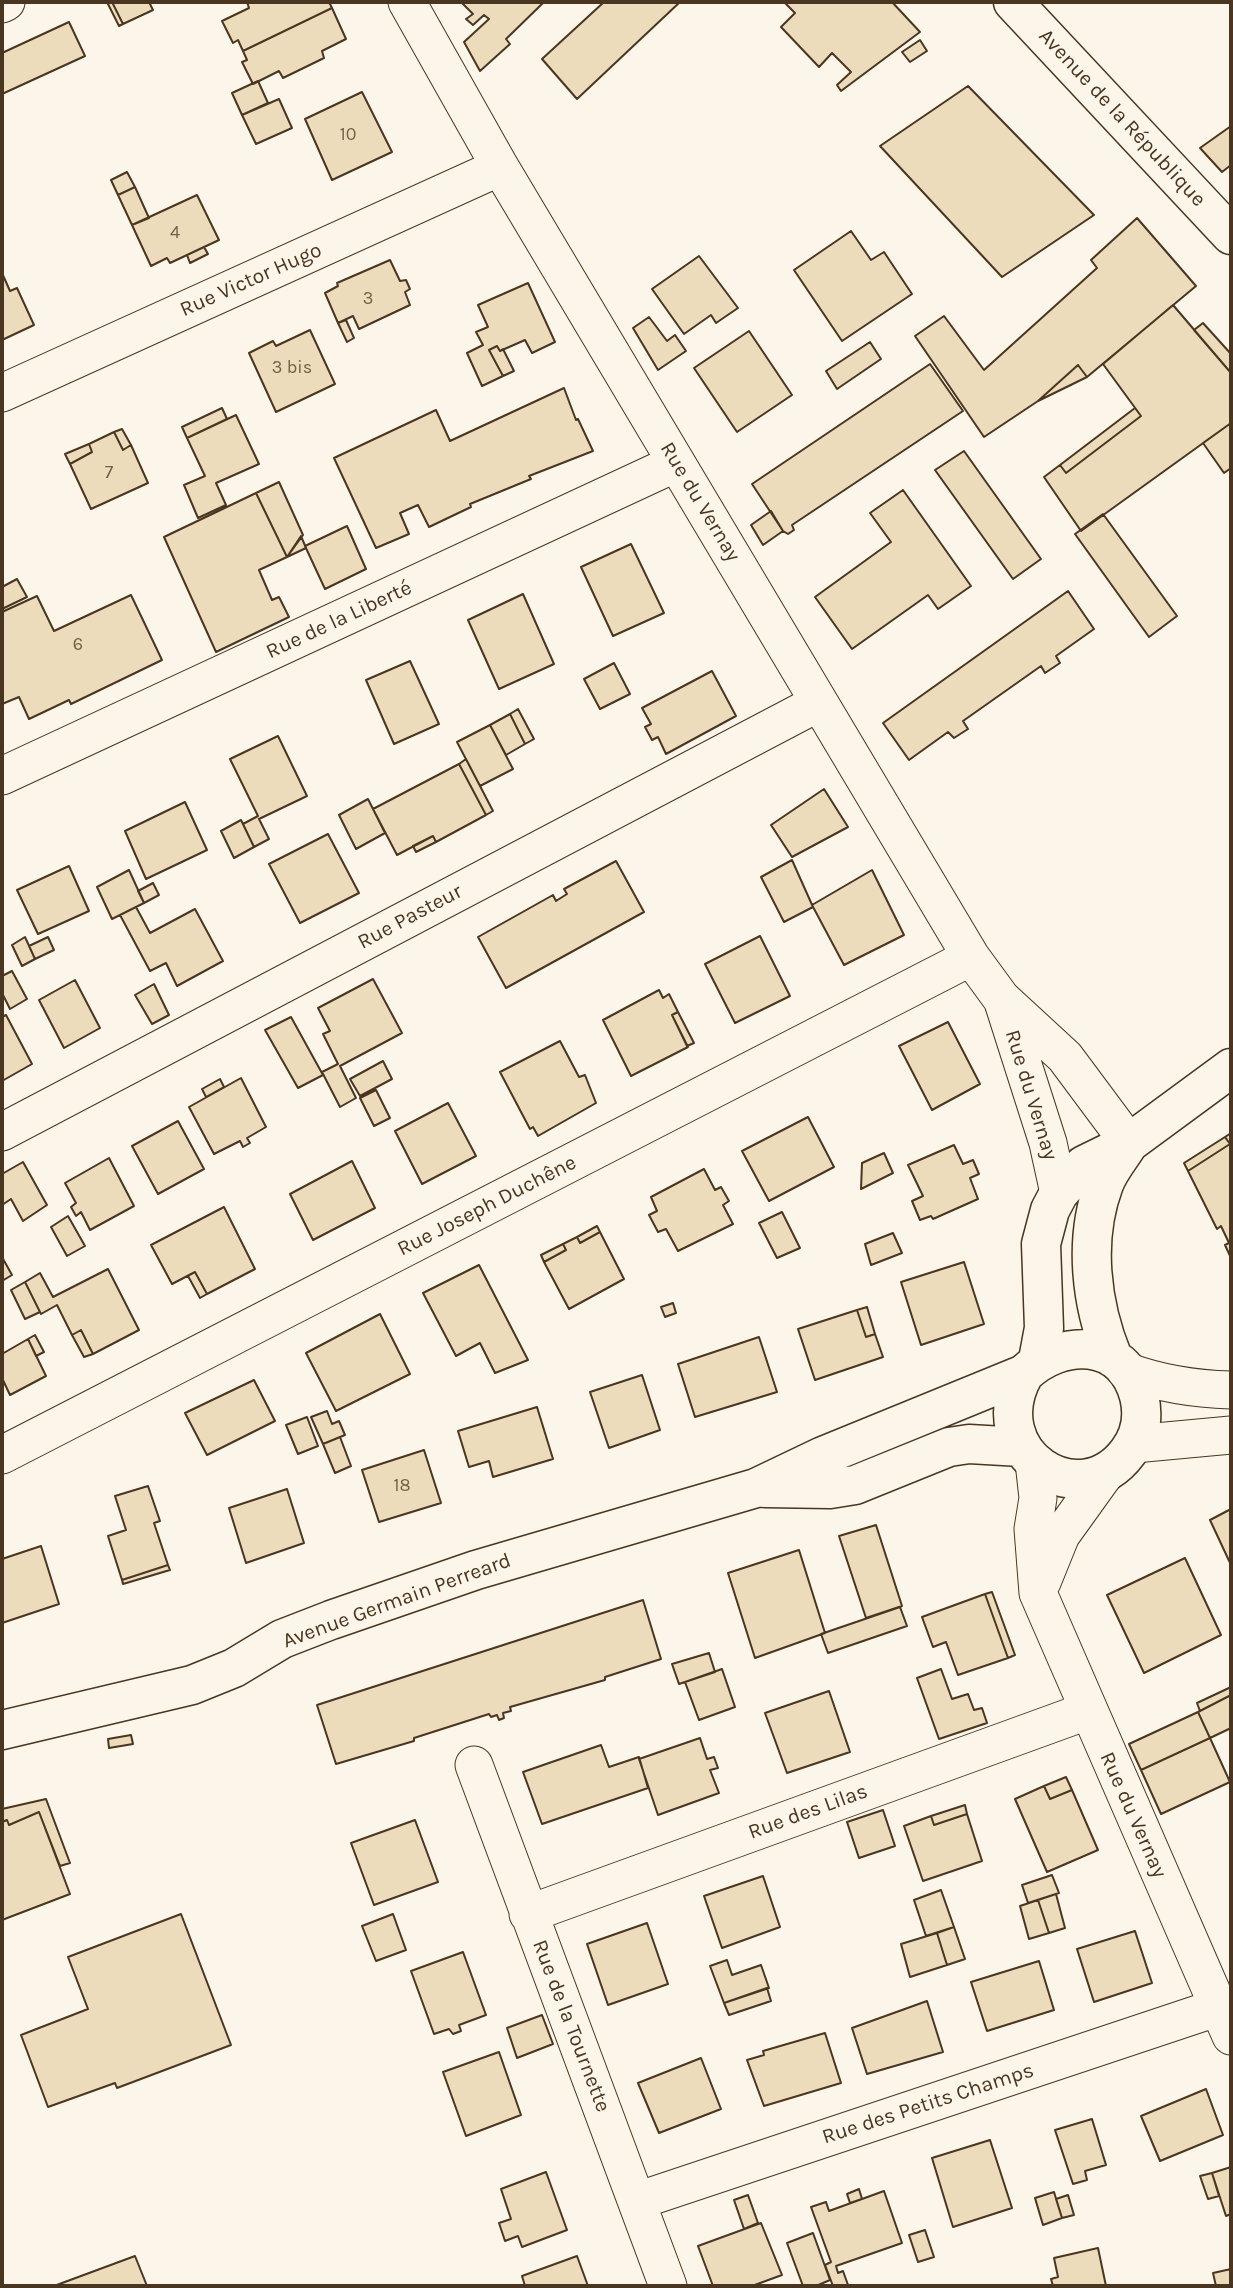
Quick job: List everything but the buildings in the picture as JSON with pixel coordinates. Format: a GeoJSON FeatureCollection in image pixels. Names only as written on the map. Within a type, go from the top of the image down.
{"type":"FeatureCollection","features":[{"type":"Feature","properties":{"kind":"main road","name":"Avenue de la République"},"geometry":{"type":"LineString","coordinates":[[1013,2],[1231,235]]}},
{"type":"Feature","properties":{"kind":"main road"},"geometry":{"type":"LineString","coordinates":[[1129,1143],[1105,1181],[1096,1209],[1093,1240],[1096,1308],[1119,1365],[1136,1388],[1142,1406],[1141,1426],[1134,1444],[1123,1460],[1107,1471],[1088,1477],[1069,1478],[1050,1472],[1027,1455],[1014,1429],[1012,1410],[1015,1391],[1031,1367],[1044,1328],[1041,1244],[1050,1210],[1059,1193],[1084,1165],[1129,1143],[1231,1068]]}},
{"type":"Feature","properties":{"kind":"main road"},"geometry":{"type":"LineString","coordinates":[[1031,1367],[1055,1352],[1075,1348],[1094,1350],[1119,1365]]}},
{"type":"Feature","properties":{"kind":"main road","name":"Avenue Germain Perreard"},"geometry":{"type":"LineString","coordinates":[[2,1730],[192,1685],[234,1668],[282,1639],[331,1620],[476,1570],[756,1488],[823,1456],[1031,1367]]}},
{"type":"Feature","properties":{"kind":"main road","name":"Avenue Germain Perreard"},"geometry":{"type":"LineString","coordinates":[[756,1488],[830,1489],[855,1485],[949,1447],[969,1444],[1027,1455]]}},
{"type":"Feature","properties":{"kind":"street","name":"Rue du Vernay"},"geometry":{"type":"LineString","coordinates":[[407,2],[500,167],[971,957],[1001,998],[1065,1057],[1129,1143]]}},
{"type":"Feature","properties":{"kind":"street","name":"Rue Victor Hugo"},"geometry":{"type":"LineString","coordinates":[[2,393],[500,167]]}},
{"type":"Feature","properties":{"kind":"street","name":"Rue de la Liberté"},"geometry":{"type":"LineString","coordinates":[[2,776],[677,463]]}},
{"type":"Feature","properties":{"kind":"street","name":"Rue Pasteur"},"geometry":{"type":"LineString","coordinates":[[2,1132],[818,703]]}},
{"type":"Feature","properties":{"kind":"street","name":"Rue Joseph Duchêne"},"geometry":{"type":"LineString","coordinates":[[2,1455],[971,957]]}},
{"type":"Feature","properties":{"kind":"street","name":"Rue du Vernay"},"geometry":{"type":"LineString","coordinates":[[1001,998],[1048,1143],[1059,1193]]}},
{"type":"Feature","properties":{"kind":"street"},"geometry":{"type":"LineString","coordinates":[[1119,1365],[1155,1382],[1198,1389],[1231,1390]]}},
{"type":"Feature","properties":{"kind":"street"},"geometry":{"type":"LineString","coordinates":[[1134,1444],[1231,1435]]}},
{"type":"Feature","properties":{"kind":"street","name":"Rue du Vernay"},"geometry":{"type":"LineString","coordinates":[[1027,1455],[1038,1498],[1034,1529],[1038,1593],[1087,1711],[1225,2022]]}},
{"type":"Feature","properties":{"kind":"street"},"geometry":{"type":"LineString","coordinates":[[1038,1593],[1061,1535],[1107,1471]]}},
{"type":"Feature","properties":{"kind":"street","name":"Rue des Lilas"},"geometry":{"type":"LineString","coordinates":[[528,1914],[1087,1711]]}},
{"type":"Feature","properties":{"kind":"street","name":"Rue de la Tournette"},"geometry":{"type":"LineString","coordinates":[[474,1765],[668,2286]]}},
{"type":"Feature","properties":{"kind":"street","name":"Rue des Petits Champs"},"geometry":{"type":"LineString","coordinates":[[636,2201],[1225,2022]]}}]}
